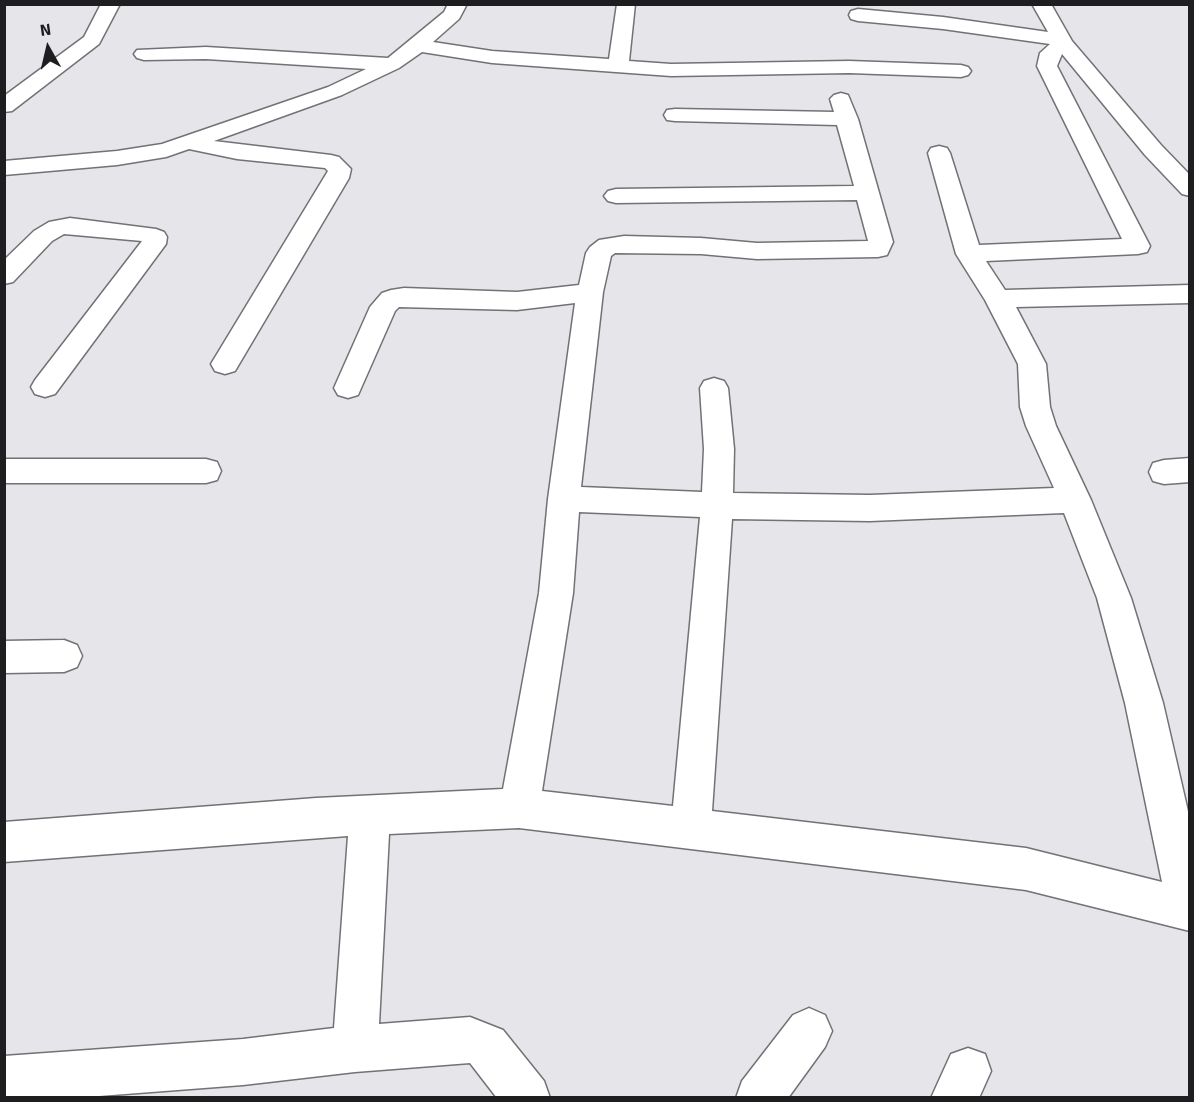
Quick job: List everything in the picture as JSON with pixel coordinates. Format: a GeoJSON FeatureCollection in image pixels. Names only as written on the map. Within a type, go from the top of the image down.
{"type":"FeatureCollection","features":[{"type":"Feature","properties":{"kind":"street"},"geometry":{"type":"LineString","coordinates":[[4,106],[92,40],[111,4]]}},
{"type":"Feature","properties":{"kind":"street"},"geometry":{"type":"LineString","coordinates":[[4,168],[117,158],[190,143],[335,91],[392,64],[452,15],[458,4]]}},
{"type":"Feature","properties":{"kind":"street"},"geometry":{"type":"LineString","coordinates":[[618,66],[626,4]]}},
{"type":"Feature","properties":{"kind":"street"},"geometry":{"type":"LineString","coordinates":[[1041,4],[1062,42],[1153,150],[1190,189]]}},
{"type":"Feature","properties":{"kind":"street"},"geometry":{"type":"LineString","coordinates":[[858,15],[944,14],[1062,42]]}},
{"type":"Feature","properties":{"kind":"street"},"geometry":{"type":"LineString","coordinates":[[969,254],[1138,246],[1047,66],[1050,52],[1062,42]]}},
{"type":"Feature","properties":{"kind":"street"},"geometry":{"type":"LineString","coordinates":[[418,45],[492,57],[699,70],[849,67],[961,71]]}},
{"type":"Feature","properties":{"kind":"street"},"geometry":{"type":"LineString","coordinates":[[144,54],[206,54],[392,64]]}},
{"type":"Feature","properties":{"kind":"street"},"geometry":{"type":"LineString","coordinates":[[519,808],[556,593],[564,499],[590,292],[599,253],[602,249],[614,244],[701,246],[757,251],[878,249],[881,242],[844,109],[675,115]]}},
{"type":"Feature","properties":{"kind":"street"},"geometry":{"type":"LineString","coordinates":[[190,143],[237,152],[331,162],[340,169],[338,178],[225,364]]}},
{"type":"Feature","properties":{"kind":"street"},"geometry":{"type":"LineString","coordinates":[[4,842],[316,818],[519,808],[1026,869],[1189,910],[1130,650],[1114,598],[1075,500],[1037,417],[1032,364],[998,299],[969,254],[939,153]]}},
{"type":"Feature","properties":{"kind":"street"},"geometry":{"type":"LineString","coordinates":[[616,196],[868,193]]}},
{"type":"Feature","properties":{"kind":"street"},"geometry":{"type":"LineString","coordinates":[[4,276],[43,236],[58,227],[70,226],[147,234],[155,237],[154,244],[45,387]]}},
{"type":"Feature","properties":{"kind":"street"},"geometry":{"type":"LineString","coordinates":[[348,388],[383,307],[391,299],[404,297],[517,301],[590,292]]}},
{"type":"Feature","properties":{"kind":"street"},"geometry":{"type":"LineString","coordinates":[[998,299],[1190,294]]}},
{"type":"Feature","properties":{"kind":"street"},"geometry":{"type":"LineString","coordinates":[[691,829],[717,504],[719,440],[714,388]]}},
{"type":"Feature","properties":{"kind":"street"},"geometry":{"type":"LineString","coordinates":[[4,471],[206,471]]}},
{"type":"Feature","properties":{"kind":"street"},"geometry":{"type":"LineString","coordinates":[[564,499],[870,508],[1075,500]]}},
{"type":"Feature","properties":{"kind":"street"},"geometry":{"type":"LineString","coordinates":[[4,657],[64,656]]}},
{"type":"Feature","properties":{"kind":"street"},"geometry":{"type":"LineString","coordinates":[[355,1049],[370,817]]}},
{"type":"Feature","properties":{"kind":"street"},"geometry":{"type":"LineString","coordinates":[[759,1098],[809,1031]]}},
{"type":"Feature","properties":{"kind":"street"},"geometry":{"type":"LineString","coordinates":[[4,1079],[243,1062],[355,1049],[470,1040],[487,1046],[527,1098]]}}]}
